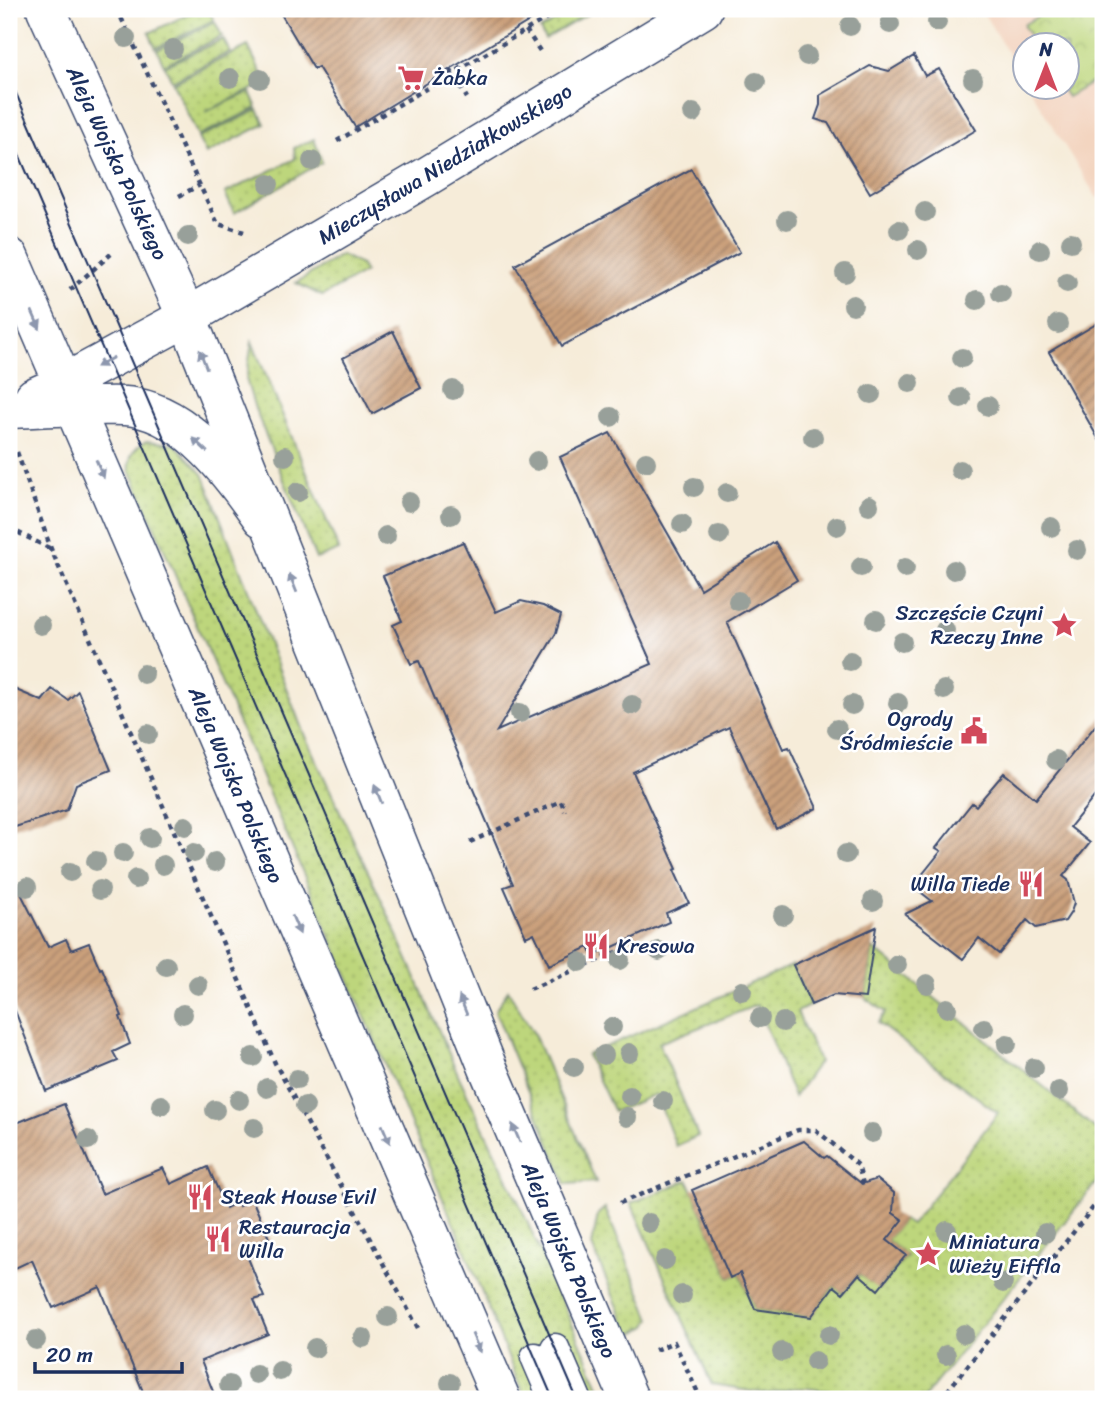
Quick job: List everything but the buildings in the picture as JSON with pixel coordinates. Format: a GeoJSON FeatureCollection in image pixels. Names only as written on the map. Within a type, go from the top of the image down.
{"type":"FeatureCollection","features":[{"type":"Feature","properties":{"kind":"main road","name":"Aleja Wojska Polskiego"},"geometry":{"type":"LineString","coordinates":[[46,9],[187,317],[483,1056],[629,1399]]}},
{"type":"Feature","properties":{"kind":"main road","name":"Mieczysława Niedziałkowskiego"},"geometry":{"type":"LineString","coordinates":[[187,317],[704,9]]}},
{"type":"Feature","properties":{"kind":"main road","name":"Aleja Wojska Polskiego"},"geometry":{"type":"LineString","coordinates":[[9,257],[500,1399]]}},
{"type":"Feature","properties":{"kind":"main road"},"geometry":{"type":"LineString","coordinates":[[9,407],[68,395],[187,317]]}},
{"type":"Feature","properties":{"kind":"main road","name":"Aleja Wojska Polskiego"},"geometry":{"type":"LineString","coordinates":[[68,395],[135,407],[153,412],[172,422],[195,440],[233,480],[274,536]]}},
{"type":"Feature","properties":{"kind":"lane"},"geometry":{"type":"LineString","coordinates":[[554,1399],[545,1352],[577,1399]]}},
{"type":"Feature","properties":{"kind":"path"},"geometry":{"type":"LineString","coordinates":[[117,9],[218,224],[242,230],[249,241]]}},
{"type":"Feature","properties":{"kind":"path"},"geometry":{"type":"LineString","coordinates":[[337,141],[451,71],[562,9]]}},
{"type":"Feature","properties":{"kind":"path"},"geometry":{"type":"LineString","coordinates":[[526,30],[542,54]]}},
{"type":"Feature","properties":{"kind":"path"},"geometry":{"type":"LineString","coordinates":[[451,71],[467,98]]}},
{"type":"Feature","properties":{"kind":"path"},"geometry":{"type":"LineString","coordinates":[[66,294],[117,249]]}},
{"type":"Feature","properties":{"kind":"path"},"geometry":{"type":"LineString","coordinates":[[16,447],[51,549],[275,1063],[424,1339]]}},
{"type":"Feature","properties":{"kind":"path"},"geometry":{"type":"LineString","coordinates":[[9,528],[51,549]]}},
{"type":"Feature","properties":{"kind":"path"},"geometry":{"type":"LineString","coordinates":[[470,842],[561,802],[565,811]]}},
{"type":"Feature","properties":{"kind":"path"},"geometry":{"type":"LineString","coordinates":[[530,989],[631,946],[629,940]]}},
{"type":"Feature","properties":{"kind":"path"},"geometry":{"type":"LineString","coordinates":[[620,1203],[798,1130],[816,1130],[858,1165],[863,1184]]}},
{"type":"Feature","properties":{"kind":"path"},"geometry":{"type":"LineString","coordinates":[[941,1399],[1103,1195]]}},
{"type":"Feature","properties":{"kind":"path"},"geometry":{"type":"LineString","coordinates":[[674,1342],[701,1399]]}},
{"type":"Feature","properties":{"kind":"shaded area"},"geometry":{"type":"Polygon","coordinates":[[[981,9],[1103,9],[1103,195],[1097,198],[1038,102],[1080,102],[1080,32],[1010,32],[1010,57],[981,9]]]}},
{"type":"Feature","properties":{"kind":"green space"},"geometry":{"type":"Polygon","coordinates":[[[199,9],[208,9],[214,20],[156,48],[149,33],[199,9]]]}},
{"type":"Feature","properties":{"kind":"green space"},"geometry":{"type":"Polygon","coordinates":[[[577,9],[596,9],[545,39],[540,30],[577,9]]]}},
{"type":"Feature","properties":{"kind":"green space"},"geometry":{"type":"Polygon","coordinates":[[[1051,9],[1103,9],[1103,76],[1080,89],[1080,32],[1028,32],[1023,25],[1051,9]]]}},
{"type":"Feature","properties":{"kind":"green space"},"geometry":{"type":"Polygon","coordinates":[[[215,22],[222,36],[164,65],[157,50],[215,22]]]}},
{"type":"Feature","properties":{"kind":"green space"},"geometry":{"type":"Polygon","coordinates":[[[223,39],[230,52],[172,81],[165,66],[223,39]]]}},
{"type":"Feature","properties":{"kind":"green space"},"geometry":{"type":"Polygon","coordinates":[[[248,46],[266,83],[205,112],[250,92],[257,108],[198,136],[173,83],[248,46]]]}},
{"type":"Feature","properties":{"kind":"green space"},"geometry":{"type":"Polygon","coordinates":[[[258,110],[265,124],[206,154],[198,138],[258,110]]]}},
{"type":"Feature","properties":{"kind":"green space"},"geometry":{"type":"Polygon","coordinates":[[[314,139],[322,162],[234,213],[225,193],[295,159],[294,148],[314,139]]]}},
{"type":"Feature","properties":{"kind":"green space"},"geometry":{"type":"Polygon","coordinates":[[[341,255],[361,265],[365,272],[322,296],[296,283],[341,255]]]}},
{"type":"Feature","properties":{"kind":"green space"},"geometry":{"type":"Polygon","coordinates":[[[252,342],[339,550],[316,559],[255,409],[246,379],[252,342]]]}},
{"type":"Feature","properties":{"kind":"green space"},"geometry":{"type":"Polygon","coordinates":[[[146,441],[175,444],[203,474],[304,734],[519,1203],[605,1399],[525,1399],[464,1248],[130,470],[133,453],[146,441]]]}},
{"type":"Feature","properties":{"kind":"green space"},"geometry":{"type":"Polygon","coordinates":[[[873,948],[1103,1135],[1103,1174],[923,1399],[849,1399],[830,1391],[806,1388],[769,1394],[712,1385],[631,1203],[688,1180],[730,1278],[740,1273],[755,1309],[811,1317],[834,1286],[843,1293],[859,1274],[879,1289],[906,1256],[887,1240],[903,1220],[911,1225],[998,1113],[878,1023],[886,1012],[865,998],[873,948]]]}},
{"type":"Feature","properties":{"kind":"green space"},"geometry":{"type":"Polygon","coordinates":[[[793,965],[811,1005],[797,1012],[819,1062],[794,1097],[757,1005],[659,1043],[698,1136],[676,1146],[656,1094],[614,1112],[587,1055],[793,965]]]}},
{"type":"Feature","properties":{"kind":"green space"},"geometry":{"type":"Polygon","coordinates":[[[508,990],[534,1034],[596,1182],[566,1184],[495,1011],[508,990]]]}},
{"type":"Feature","properties":{"kind":"green space"},"geometry":{"type":"Polygon","coordinates":[[[605,1208],[651,1319],[647,1326],[630,1335],[592,1246],[598,1214],[605,1208]]]}},
{"type":"Feature","properties":{"kind":"tram line"},"geometry":{"type":"LineString","coordinates":[[9,77],[577,1399]]}},
{"type":"Feature","properties":{"kind":"tram line"},"geometry":{"type":"LineString","coordinates":[[9,131],[553,1399]]}},
{"type":"Feature","properties":{"kind":"place","name":"Żabka"},"geometry":{"type":"Point","coordinates":[411,78]}},
{"type":"Feature","properties":{"kind":"place","name":"Szczęście Czyni Rzeczy Inne"},"geometry":{"type":"Point","coordinates":[1064,625]}},
{"type":"Feature","properties":{"kind":"place","name":"Ogrody Śródmieście"},"geometry":{"type":"Point","coordinates":[974,731]}},
{"type":"Feature","properties":{"kind":"place","name":"Willa Tiede"},"geometry":{"type":"Point","coordinates":[1031,884]}},
{"type":"Feature","properties":{"kind":"place","name":"Kresowa"},"geometry":{"type":"Point","coordinates":[596,946]}},
{"type":"Feature","properties":{"kind":"place","name":"Steak House Evil"},"geometry":{"type":"Point","coordinates":[200,1197]}},
{"type":"Feature","properties":{"kind":"place","name":"Restauracja Willa"},"geometry":{"type":"Point","coordinates":[218,1239]}},
{"type":"Feature","properties":{"kind":"place","name":"Miniatura Wieży Eiffla"},"geometry":{"type":"Point","coordinates":[928,1254]}}]}
